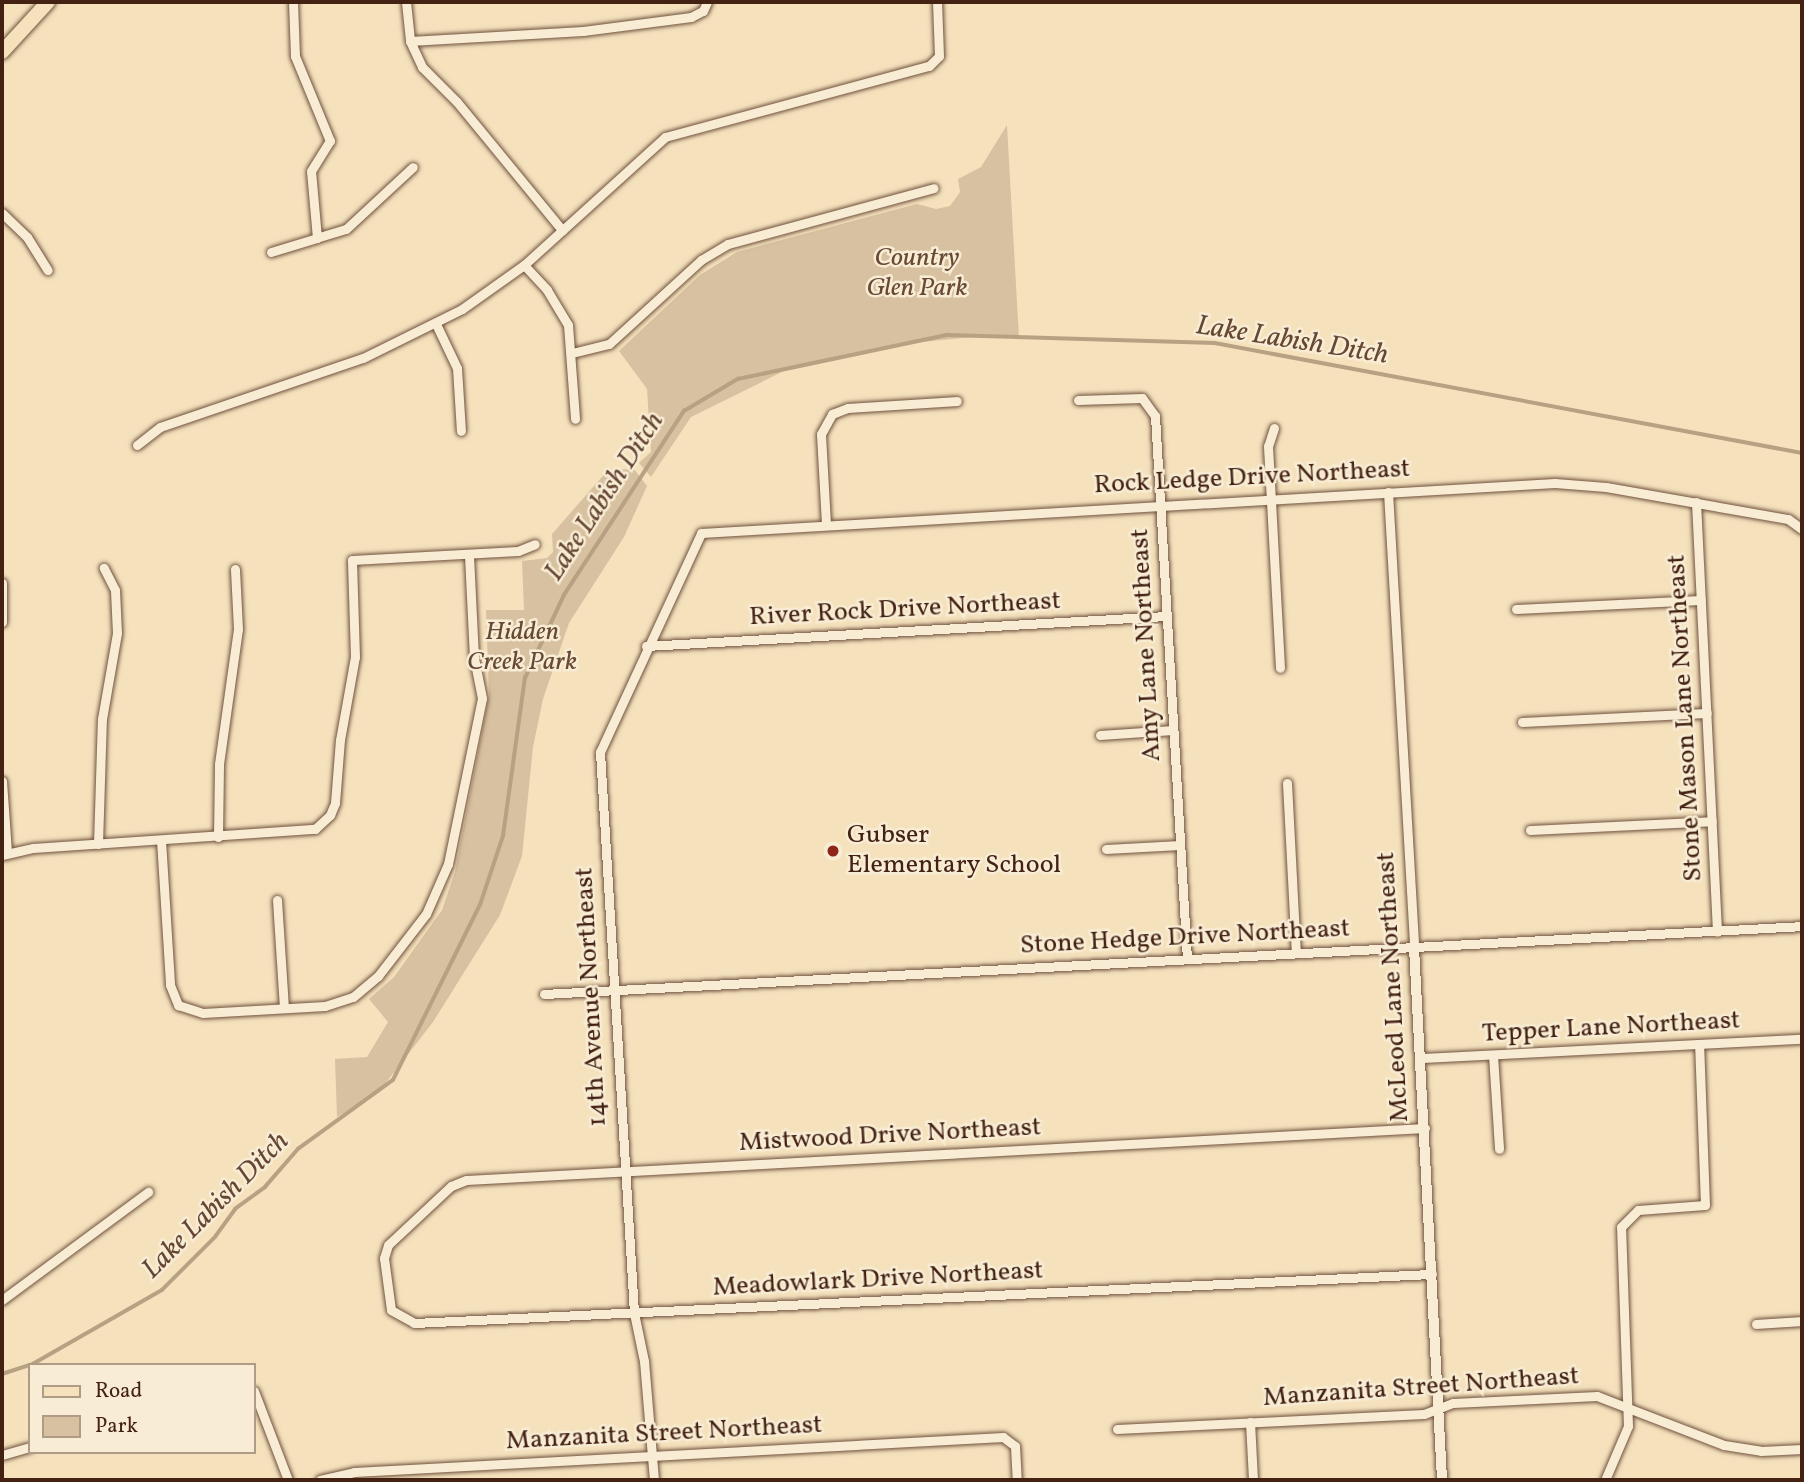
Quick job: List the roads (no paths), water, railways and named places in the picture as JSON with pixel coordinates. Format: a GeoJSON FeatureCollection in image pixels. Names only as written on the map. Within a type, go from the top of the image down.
{"type":"FeatureCollection","features":[{"type":"Feature","properties":{"kind":"main road"},"geometry":{"type":"LineString","coordinates":[[2,52],[48,2]]}},
{"type":"Feature","properties":{"kind":"street"},"geometry":{"type":"LineString","coordinates":[[293,2],[295,56],[330,141],[311,171],[316,238]]}},
{"type":"Feature","properties":{"kind":"street"},"geometry":{"type":"LineString","coordinates":[[406,2],[410,41],[422,67],[457,102],[562,230]]}},
{"type":"Feature","properties":{"kind":"street"},"geometry":{"type":"LineString","coordinates":[[410,41],[583,31],[691,17],[703,11],[707,2]]}},
{"type":"Feature","properties":{"kind":"street"},"geometry":{"type":"LineString","coordinates":[[137,444],[160,427],[363,358],[436,324],[524,265],[665,137],[929,66],[939,56],[937,2]]}},
{"type":"Feature","properties":{"kind":"street"},"geometry":{"type":"LineString","coordinates":[[271,252],[346,229],[413,167]]}},
{"type":"Feature","properties":{"kind":"street"},"geometry":{"type":"LineString","coordinates":[[572,353],[609,344],[701,260],[728,244],[934,188]]}},
{"type":"Feature","properties":{"kind":"street"},"geometry":{"type":"LineString","coordinates":[[2,213],[27,237],[48,270]]}},
{"type":"Feature","properties":{"kind":"street"},"geometry":{"type":"LineString","coordinates":[[524,265],[561,309],[572,353],[575,419]]}},
{"type":"Feature","properties":{"kind":"street"},"geometry":{"type":"LineString","coordinates":[[436,324],[457,368],[461,431]]}},
{"type":"Feature","properties":{"kind":"street","name":"Amy Lane Northeast"},"geometry":{"type":"LineString","coordinates":[[1078,400],[1136,397],[1151,405],[1160,505],[1187,959]]}},
{"type":"Feature","properties":{"kind":"street"},"geometry":{"type":"LineString","coordinates":[[826,524],[821,435],[832,414],[848,408],[957,401]]}},
{"type":"Feature","properties":{"kind":"street"},"geometry":{"type":"LineString","coordinates":[[1274,428],[1268,446],[1280,668]]}},
{"type":"Feature","properties":{"kind":"street","name":"Rock Ledge Drive Northeast"},"geometry":{"type":"LineString","coordinates":[[701,533],[1271,498],[1577,484],[1788,519],[1802,527]]}},
{"type":"Feature","properties":{"kind":"street","name":"McLeod Lane Northeast"},"geometry":{"type":"LineString","coordinates":[[1388,492],[1422,1058],[1442,1480]]}},
{"type":"Feature","properties":{"kind":"street","name":"Stone Mason Lane Northeast"},"geometry":{"type":"LineString","coordinates":[[1696,502],[1717,931]]}},
{"type":"Feature","properties":{"kind":"street","name":"14th Avenue Northeast"},"geometry":{"type":"LineString","coordinates":[[654,1480],[644,1361],[634,1313],[612,990],[600,752],[646,646],[701,533]]}},
{"type":"Feature","properties":{"kind":"street"},"geometry":{"type":"LineString","coordinates":[[2,780],[5,854],[98,844],[315,829],[330,815],[356,646],[352,560],[518,551],[536,544]]}},
{"type":"Feature","properties":{"kind":"street"},"geometry":{"type":"LineString","coordinates":[[162,840],[170,985],[178,1005],[203,1013],[325,1006],[353,997],[396,954],[440,890],[482,698],[474,658],[469,554]]}},
{"type":"Feature","properties":{"kind":"street"},"geometry":{"type":"LineString","coordinates":[[98,844],[102,719],[117,633],[115,590],[104,568]]}},
{"type":"Feature","properties":{"kind":"street"},"geometry":{"type":"LineString","coordinates":[[218,837],[219,764],[238,629],[234,569]]}},
{"type":"Feature","properties":{"kind":"street"},"geometry":{"type":"LineString","coordinates":[[2,583],[2,622]]}},
{"type":"Feature","properties":{"kind":"street"},"geometry":{"type":"LineString","coordinates":[[1516,609],[1701,600]]}},
{"type":"Feature","properties":{"kind":"street","name":"River Rock Drive Northeast"},"geometry":{"type":"LineString","coordinates":[[646,646],[1167,616]]}},
{"type":"Feature","properties":{"kind":"street"},"geometry":{"type":"LineString","coordinates":[[1522,722],[1706,713]]}},
{"type":"Feature","properties":{"kind":"street"},"geometry":{"type":"LineString","coordinates":[[1100,734],[1173,730]]}},
{"type":"Feature","properties":{"kind":"street"},"geometry":{"type":"LineString","coordinates":[[1287,783],[1296,953]]}},
{"type":"Feature","properties":{"kind":"street"},"geometry":{"type":"LineString","coordinates":[[1530,830],[1712,821]]}},
{"type":"Feature","properties":{"kind":"street"},"geometry":{"type":"LineString","coordinates":[[1106,849],[1180,845]]}},
{"type":"Feature","properties":{"kind":"street"},"geometry":{"type":"LineString","coordinates":[[277,900],[284,1008]]}},
{"type":"Feature","properties":{"kind":"street","name":"Stone Hedge Drive Northeast"},"geometry":{"type":"LineString","coordinates":[[544,994],[1802,926]]}},
{"type":"Feature","properties":{"kind":"street","name":"Tepper Lane Northeast"},"geometry":{"type":"LineString","coordinates":[[1422,1058],[1802,1039]]}},
{"type":"Feature","properties":{"kind":"street"},"geometry":{"type":"LineString","coordinates":[[1605,1480],[1624,1441],[1629,1405],[1621,1227],[1638,1210],[1705,1205],[1699,1045]]}},
{"type":"Feature","properties":{"kind":"street"},"geometry":{"type":"LineString","coordinates":[[1493,1055],[1499,1149]]}},
{"type":"Feature","properties":{"kind":"street","name":"Mistwood Drive Northeast"},"geometry":{"type":"LineString","coordinates":[[385,1250],[458,1181],[1425,1128]]}},
{"type":"Feature","properties":{"kind":"street"},"geometry":{"type":"LineString","coordinates":[[2,1300],[148,1192]]}},
{"type":"Feature","properties":{"kind":"street","name":"Meadowlark Drive Northeast"},"geometry":{"type":"LineString","coordinates":[[385,1250],[388,1303],[403,1321],[634,1313],[1433,1274]]}},
{"type":"Feature","properties":{"kind":"street"},"geometry":{"type":"LineString","coordinates":[[1756,1324],[1802,1321]]}},
{"type":"Feature","properties":{"kind":"street"},"geometry":{"type":"LineString","coordinates":[[256,1396],[288,1480]]}},
{"type":"Feature","properties":{"kind":"street","name":"Manzanita Street Northeast"},"geometry":{"type":"LineString","coordinates":[[1117,1429],[1424,1414],[1452,1403],[1597,1396],[1629,1405],[1739,1449],[1802,1449]]}},
{"type":"Feature","properties":{"kind":"street"},"geometry":{"type":"LineString","coordinates":[[1250,1422],[1253,1480]]}},
{"type":"Feature","properties":{"kind":"street","name":"Manzanita Street Northeast"},"geometry":{"type":"LineString","coordinates":[[320,1480],[354,1472],[652,1455],[1011,1440],[1017,1480]]}},
{"type":"Feature","properties":{"kind":"street"},"geometry":{"type":"LineString","coordinates":[[2,1455],[28,1448]]}},
{"type":"Feature","properties":{"kind":"waterway","name":"Lake Labish Ditch"},"geometry":{"type":"LineString","coordinates":[[34,1363],[162,1290],[215,1237],[235,1209],[265,1187],[298,1149],[393,1080],[480,905],[503,836],[525,678],[564,595],[684,411],[738,379],[947,335],[1215,343],[1802,453]]}},
{"type":"Feature","properties":{"kind":"waterway","name":"Lake Labish Ditch"},"geometry":{"type":"LineString","coordinates":[[2,1374],[28,1366]]}},
{"type":"Feature","properties":{"kind":"place","name":"Gubser Elementary School"},"geometry":{"type":"Point","coordinates":[833,851]}},
{"type":"Feature","properties":{"kind":"park label","name":"Country Glen Park"},"geometry":{"type":"Point","coordinates":[917,274]}},
{"type":"Feature","properties":{"kind":"park label","name":"Hidden Creek Park"},"geometry":{"type":"Point","coordinates":[522,648]}}]}
